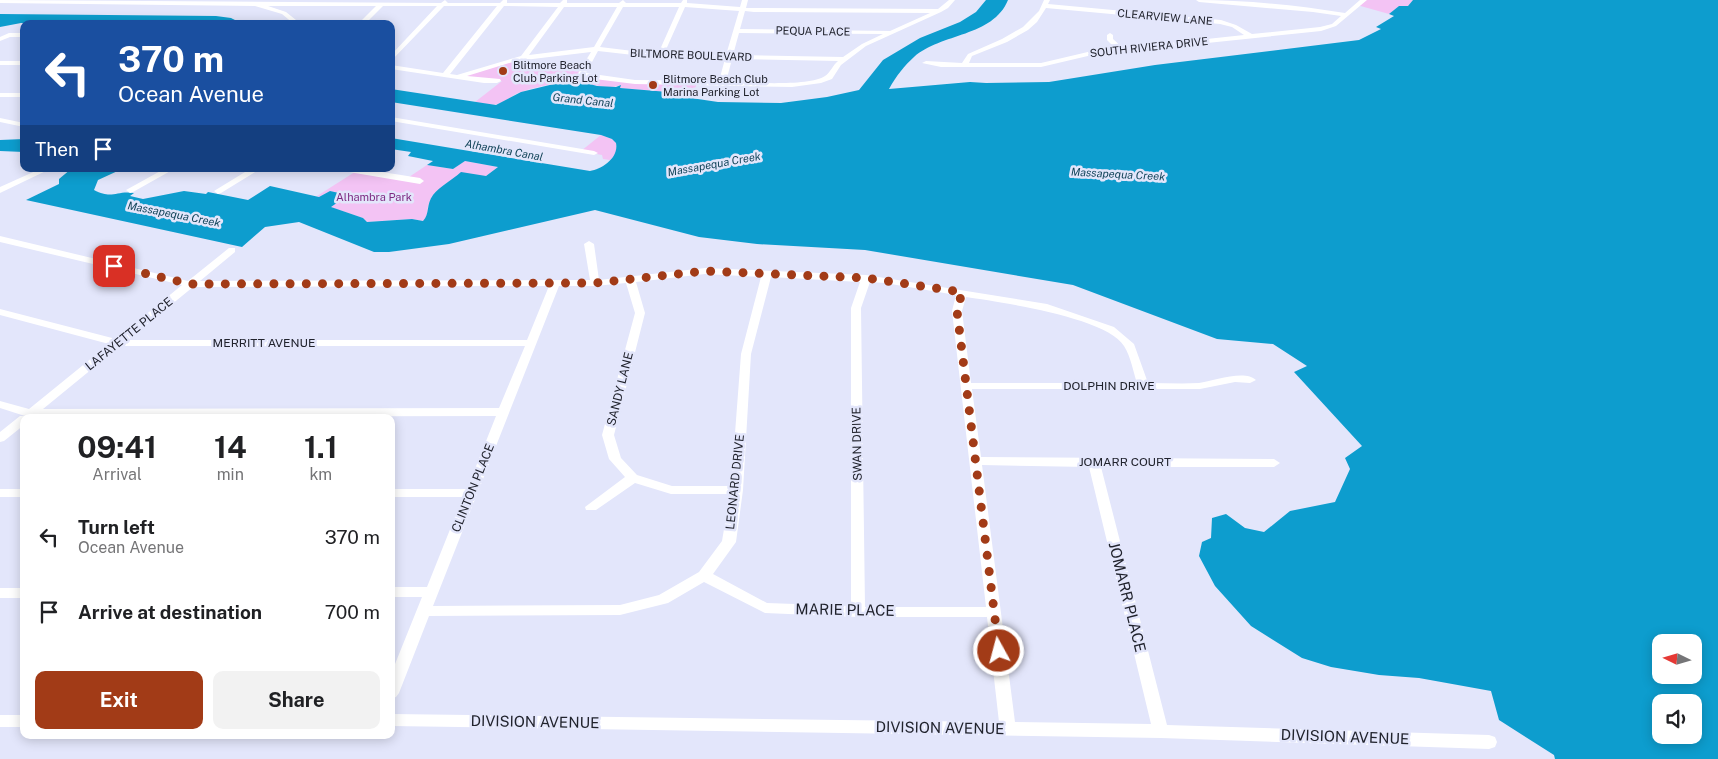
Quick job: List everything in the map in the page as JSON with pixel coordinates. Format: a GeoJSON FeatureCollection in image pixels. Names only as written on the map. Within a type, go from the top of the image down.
{"type":"FeatureCollection","features":[{"type":"Feature","properties":{"kind":"street"},"geometry":{"type":"LineString","coordinates":[[722,84],[745,0]]}},
{"type":"Feature","properties":{"kind":"street"},"geometry":{"type":"LineString","coordinates":[[623,3],[595,49],[582,75],[635,82],[792,85],[811,83],[828,77],[844,59],[864,45],[939,11],[952,0]]}},
{"type":"Feature","properties":{"kind":"street"},"geometry":{"type":"LineString","coordinates":[[1199,0],[1313,10],[1346,15]]}},
{"type":"Feature","properties":{"kind":"street","name":"SOUTH RIVIERA DRIVE"},"geometry":{"type":"LineString","coordinates":[[926,63],[1041,65],[1084,54],[1328,28],[1334,26],[1364,0]]}},
{"type":"Feature","properties":{"kind":"street"},"geometry":{"type":"LineString","coordinates":[[0,1],[181,1],[255,4],[384,2],[684,3],[742,9],[939,11]]}},
{"type":"Feature","properties":{"kind":"street"},"geometry":{"type":"LineString","coordinates":[[365,20],[384,2]]}},
{"type":"Feature","properties":{"kind":"street"},"geometry":{"type":"LineString","coordinates":[[395,55],[444,2]]}},
{"type":"Feature","properties":{"kind":"street"},"geometry":{"type":"LineString","coordinates":[[445,75],[504,2]]}},
{"type":"Feature","properties":{"kind":"street"},"geometry":{"type":"LineString","coordinates":[[523,58],[564,2]]}},
{"type":"Feature","properties":{"kind":"street"},"geometry":{"type":"LineString","coordinates":[[660,56],[684,3]]}},
{"type":"Feature","properties":{"kind":"street"},"geometry":{"type":"LineString","coordinates":[[966,65],[967,58],[970,55],[1011,37],[1032,25],[1041,15],[1046,3]]}},
{"type":"Feature","properties":{"kind":"street","name":"CLEARVIEW LANE"},"geometry":{"type":"LineString","coordinates":[[1046,3],[1221,22],[1234,26],[1252,36]]}},
{"type":"Feature","properties":{"kind":"street"},"geometry":{"type":"LineString","coordinates":[[255,4],[280,11],[292,20]]}},
{"type":"Feature","properties":{"kind":"street"},"geometry":{"type":"LineString","coordinates":[[280,11],[283,7],[294,4]]}},
{"type":"Feature","properties":{"kind":"street","name":"PEQUA PLACE"},"geometry":{"type":"LineString","coordinates":[[736,31],[890,32]]}},
{"type":"Feature","properties":{"kind":"street"},"geometry":{"type":"LineString","coordinates":[[0,39],[9,35],[20,34]]}},
{"type":"Feature","properties":{"kind":"street"},"geometry":{"type":"LineString","coordinates":[[1110,35],[1110,40],[1121,50]]}},
{"type":"Feature","properties":{"kind":"street","name":"BILTMORE BOULEVARD"},"geometry":{"type":"LineString","coordinates":[[395,69],[457,77],[523,58],[595,49],[660,56],[844,59]]}},
{"type":"Feature","properties":{"kind":"street"},"geometry":{"type":"LineString","coordinates":[[0,63],[20,63]]}},
{"type":"Feature","properties":{"kind":"street"},"geometry":{"type":"LineString","coordinates":[[457,77],[497,81]]}},
{"type":"Feature","properties":{"kind":"street"},"geometry":{"type":"LineString","coordinates":[[0,95],[20,95]]}},
{"type":"Feature","properties":{"kind":"street"},"geometry":{"type":"LineString","coordinates":[[0,120],[20,123]]}},
{"type":"Feature","properties":{"kind":"street"},"geometry":{"type":"LineString","coordinates":[[395,120],[594,153]]}},
{"type":"Feature","properties":{"kind":"street"},"geometry":{"type":"LineString","coordinates":[[0,190],[39,172]]}},
{"type":"Feature","properties":{"kind":"street"},"geometry":{"type":"LineString","coordinates":[[130,190],[164,172]]}},
{"type":"Feature","properties":{"kind":"street"},"geometry":{"type":"LineString","coordinates":[[218,191],[251,172]]}},
{"type":"Feature","properties":{"kind":"street"},"geometry":{"type":"LineString","coordinates":[[365,172],[420,182]]}},
{"type":"Feature","properties":{"kind":"street"},"geometry":{"type":"LineString","coordinates":[[0,239],[190,284],[595,283],[690,271],[866,278],[1047,307],[1110,329],[1129,344],[1144,386]]}},
{"type":"Feature","properties":{"kind":"street"},"geometry":{"type":"LineString","coordinates":[[589,244],[595,283]]}},
{"type":"Feature","properties":{"kind":"street","name":"LAFAYETTE PLACE"},"geometry":{"type":"LineString","coordinates":[[29,414],[232,250]]}},
{"type":"Feature","properties":{"kind":"street","name":"LEONARD DRIVE"},"geometry":{"type":"LineString","coordinates":[[424,611],[620,610],[663,599],[704,576],[729,542],[737,490],[746,354],[767,274]]}},
{"type":"Feature","properties":{"kind":"street","name":"SWAN DRIVE"},"geometry":{"type":"LineString","coordinates":[[858,612],[856,308],[866,278]]}},
{"type":"Feature","properties":{"kind":"street","name":"SANDY LANE"},"geometry":{"type":"LineString","coordinates":[[630,279],[640,313],[608,434],[615,459],[633,478],[672,490],[737,490]]}},
{"type":"Feature","properties":{"kind":"street","name":"CLINTON PLACE"},"geometry":{"type":"LineString","coordinates":[[395,683],[555,284]]}},
{"type":"Feature","properties":{"kind":"street"},"geometry":{"type":"LineString","coordinates":[[962,292],[957,311],[1008,729]]}},
{"type":"Feature","properties":{"kind":"street","name":"MERRITT AVENUE"},"geometry":{"type":"LineString","coordinates":[[0,312],[118,343],[531,343]]}},
{"type":"Feature","properties":{"kind":"street","name":"DOLPHIN DRIVE"},"geometry":{"type":"LineString","coordinates":[[967,386],[1200,386],[1235,379],[1250,380]]}},
{"type":"Feature","properties":{"kind":"street"},"geometry":{"type":"LineString","coordinates":[[0,404],[22,414]]}},
{"type":"Feature","properties":{"kind":"street"},"geometry":{"type":"LineString","coordinates":[[266,414],[504,412]]}},
{"type":"Feature","properties":{"kind":"street","name":"LAFAYETTE PLACE"},"geometry":{"type":"LineString","coordinates":[[0,438],[20,422]]}},
{"type":"Feature","properties":{"kind":"street","name":"JOMARR COURT"},"geometry":{"type":"LineString","coordinates":[[976,460],[1274,463]]}},
{"type":"Feature","properties":{"kind":"street","name":"JOMARR PLACE"},"geometry":{"type":"LineString","coordinates":[[1094,462],[1160,731]]}},
{"type":"Feature","properties":{"kind":"street"},"geometry":{"type":"LineString","coordinates":[[591,507],[633,478]]}},
{"type":"Feature","properties":{"kind":"street"},"geometry":{"type":"LineString","coordinates":[[0,493],[20,493]]}},
{"type":"Feature","properties":{"kind":"street"},"geometry":{"type":"LineString","coordinates":[[395,493],[471,493]]}},
{"type":"Feature","properties":{"kind":"street","name":"MARIE PLACE"},"geometry":{"type":"LineString","coordinates":[[704,576],[765,608],[858,612],[994,612]]}},
{"type":"Feature","properties":{"kind":"street"},"geometry":{"type":"LineString","coordinates":[[395,592],[431,592]]}},
{"type":"Feature","properties":{"kind":"street"},"geometry":{"type":"LineString","coordinates":[[0,593],[20,593]]}},
{"type":"Feature","properties":{"kind":"street","name":"DIVISION AVENUE"},"geometry":{"type":"LineString","coordinates":[[395,720],[1160,731],[1489,742]]}},
{"type":"Feature","properties":{"kind":"street"},"geometry":{"type":"LineString","coordinates":[[0,721],[20,721]]}},
{"type":"Feature","properties":{"kind":"green space"},"geometry":{"type":"Polygon","coordinates":[[[1364,0],[1413,0],[1408,6],[1399,6],[1389,14],[1357,5],[1364,0]]]}},
{"type":"Feature","properties":{"kind":"green space"},"geometry":{"type":"Polygon","coordinates":[[[523,58],[531,70],[582,71],[580,75],[634,82],[697,84],[692,94],[619,88],[620,85],[608,87],[581,82],[568,82],[530,89],[493,105],[475,102],[502,81],[459,77],[523,58]]]}},
{"type":"Feature","properties":{"kind":"green space"},"geometry":{"type":"Polygon","coordinates":[[[601,135],[612,139],[616,143],[616,154],[610,160],[603,159],[602,155],[581,151],[601,135]]]}},
{"type":"Feature","properties":{"kind":"green space","name":"Alhambra Park"},"geometry":{"type":"Polygon","coordinates":[[[465,161],[498,167],[486,176],[450,181],[444,185],[432,196],[427,216],[423,221],[412,219],[367,222],[363,218],[330,207],[347,195],[330,191],[319,197],[317,196],[355,172],[369,172],[406,179],[427,165],[453,169],[465,161]]]}},
{"type":"Feature","properties":{"kind":"water"},"geometry":{"type":"Polygon","coordinates":[[[986,0],[1008,0],[1001,12],[991,21],[979,28],[925,49],[914,57],[901,71],[889,89],[970,82],[1049,82],[1155,65],[1359,40],[1381,29],[1376,27],[1394,16],[1389,14],[1399,6],[1408,6],[1413,0],[1718,0],[1718,759],[1555,759],[1554,755],[1499,720],[1491,691],[1419,678],[1379,675],[1331,667],[1302,658],[1251,626],[1215,586],[1199,556],[1202,542],[1211,538],[1212,518],[1226,514],[1245,528],[1264,532],[1290,511],[1335,502],[1350,469],[1345,458],[1362,446],[1294,372],[1307,366],[1273,344],[1217,339],[1073,285],[865,250],[757,244],[699,237],[595,210],[449,244],[389,252],[374,252],[299,222],[265,227],[242,247],[26,200],[59,184],[59,179],[67,172],[115,172],[98,180],[94,190],[110,195],[134,193],[130,196],[143,199],[184,191],[206,194],[208,192],[248,200],[270,186],[319,197],[330,191],[348,195],[331,207],[363,218],[367,222],[412,219],[423,221],[427,215],[429,202],[433,195],[461,172],[486,176],[498,167],[465,161],[453,169],[427,165],[433,161],[408,156],[411,152],[395,150],[395,139],[590,171],[600,168],[609,162],[615,153],[616,143],[612,139],[601,135],[395,103],[395,90],[496,105],[521,92],[558,83],[579,81],[597,86],[616,87],[621,85],[620,88],[692,94],[691,98],[718,102],[781,103],[827,97],[859,90],[883,60],[920,38],[960,22],[976,12],[986,0]]]}},
{"type":"Feature","properties":{"kind":"water"},"geometry":{"type":"Polygon","coordinates":[[[0,14],[216,16],[235,20],[20,20],[20,23],[0,27],[0,14]]]}},
{"type":"Feature","properties":{"kind":"water"},"geometry":{"type":"Polygon","coordinates":[[[20,139],[20,152],[0,151],[0,140],[20,139]]]}},
{"type":"Feature","properties":{"kind":"place","name":"Blitmore Beach Club Parking Lot"},"geometry":{"type":"Point","coordinates":[503,71]}},
{"type":"Feature","properties":{"kind":"place","name":"Blitmore Beach Club Marina Parking Lot"},"geometry":{"type":"Point","coordinates":[653,85]}},
{"type":"Feature","properties":{"kind":"route"},"geometry":{"type":"LineString","coordinates":[[114,266],[190,284],[595,283],[690,271],[705,271],[866,278],[962,292],[957,311],[999,651]]}},
{"type":"Feature","properties":{"kind":"water label","name":"Grand Canal"},"geometry":{"type":"Point","coordinates":[583,100]}},
{"type":"Feature","properties":{"kind":"water label","name":"Alhambra Canal"},"geometry":{"type":"Point","coordinates":[504,150]}},
{"type":"Feature","properties":{"kind":"water label","name":"Massapequa Creek"},"geometry":{"type":"Point","coordinates":[714,164]}},
{"type":"Feature","properties":{"kind":"water label","name":"Massapequa Creek"},"geometry":{"type":"Point","coordinates":[1118,174]}},
{"type":"Feature","properties":{"kind":"water label","name":"Massapequa Creek"},"geometry":{"type":"Point","coordinates":[174,214]}}]}
